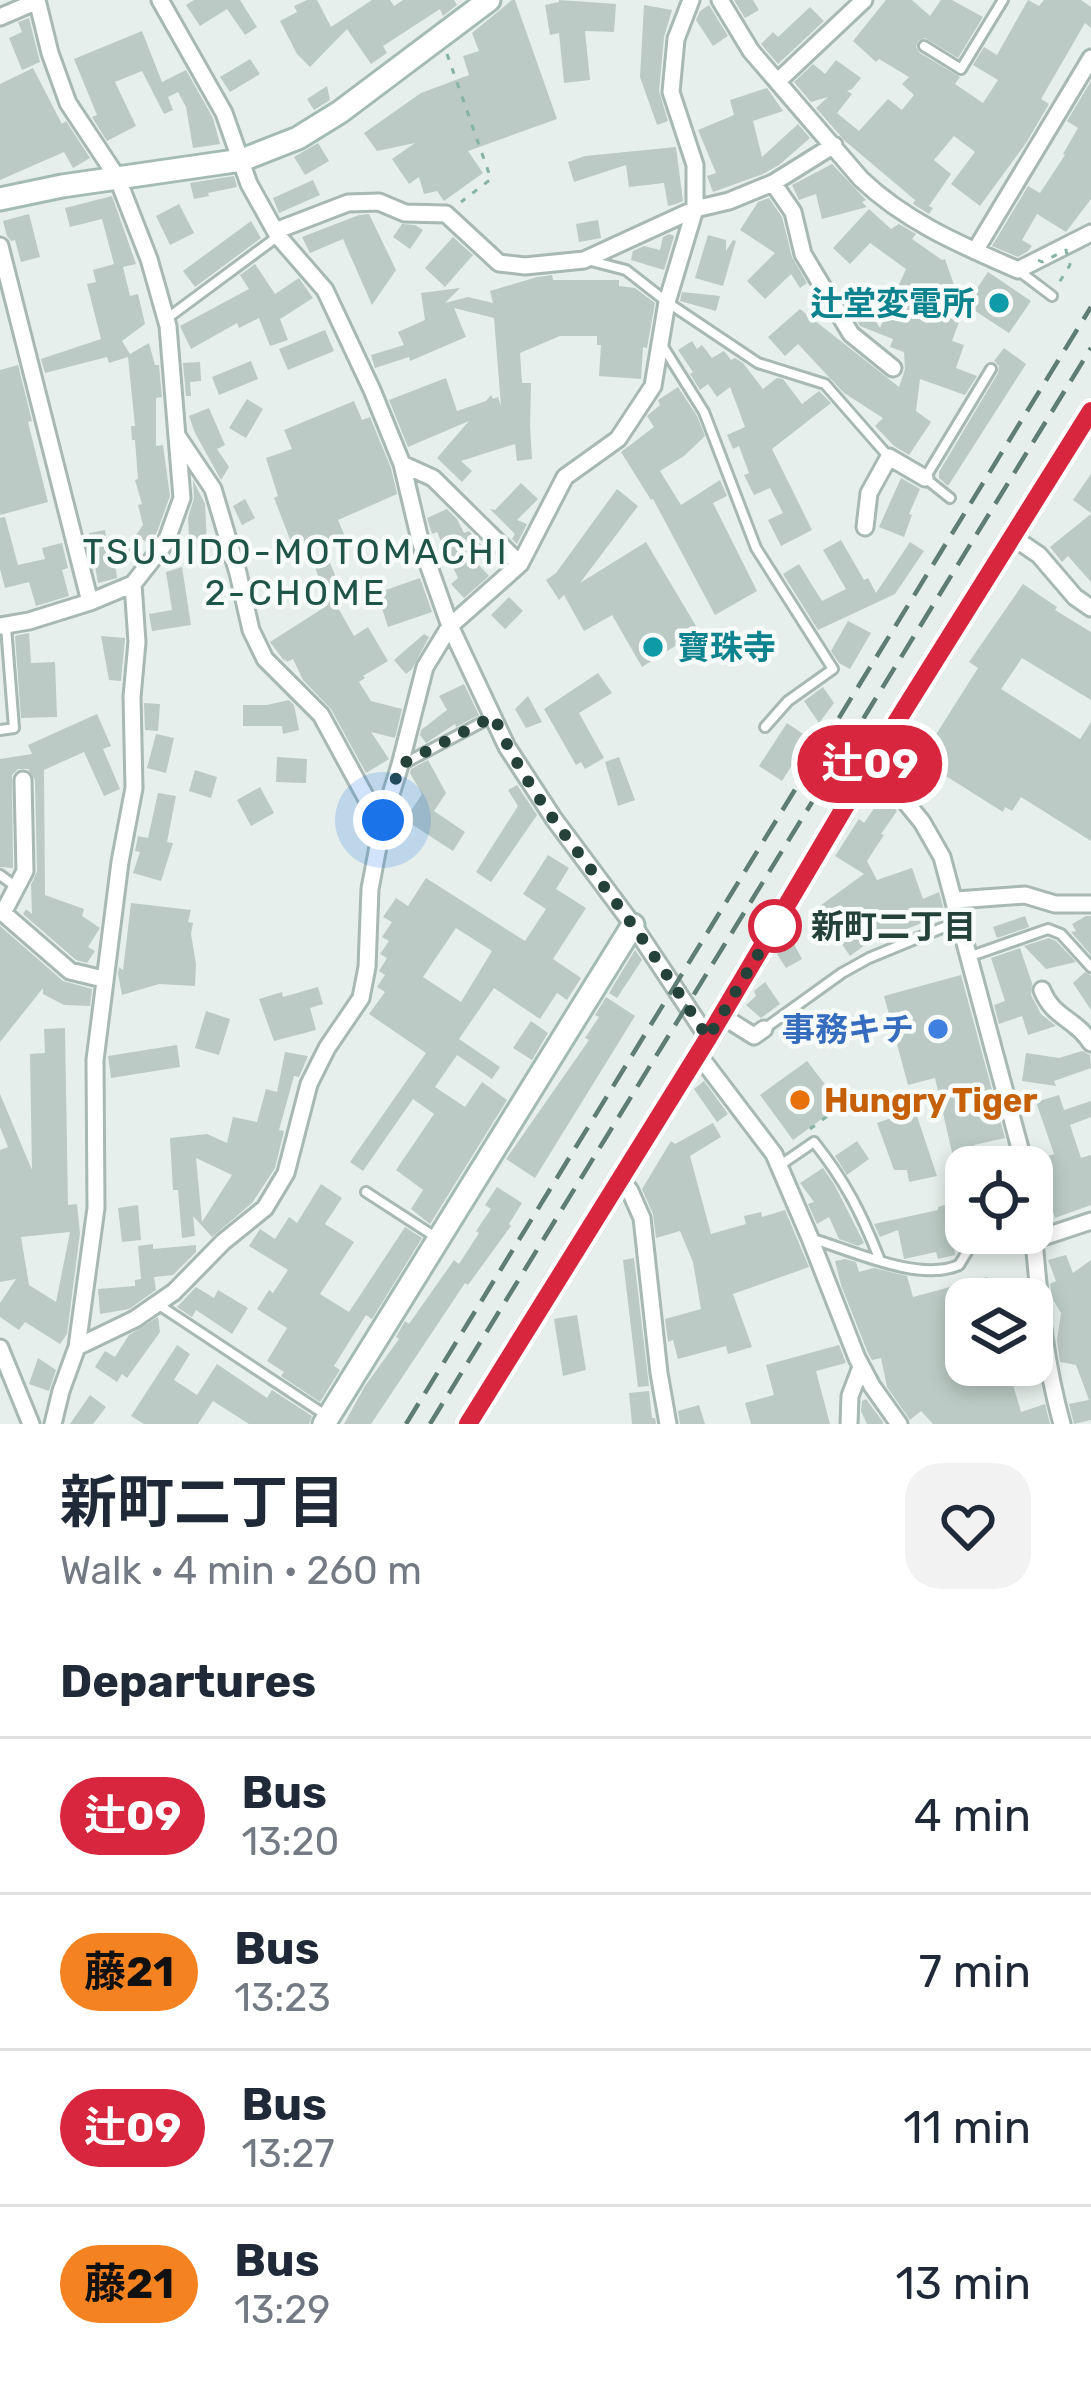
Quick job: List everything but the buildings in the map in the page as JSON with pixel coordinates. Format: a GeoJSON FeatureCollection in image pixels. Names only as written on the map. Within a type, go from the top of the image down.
{"type":"FeatureCollection","features":[{"type":"Feature","properties":{"kind":"street"},"geometry":{"type":"LineString","coordinates":[[0,17],[37,0],[68,103],[117,177],[149,259],[166,320],[182,498],[166,542],[133,584],[90,602],[3,626]]}},
{"type":"Feature","properties":{"kind":"street"},"geometry":{"type":"LineString","coordinates":[[160,0],[224,113],[249,184],[276,233],[325,290],[373,390],[402,464],[421,544],[450,626],[507,747],[633,925],[779,1166],[861,1367],[898,1424]]}},
{"type":"Feature","properties":{"kind":"street"},"geometry":{"type":"LineString","coordinates":[[0,199],[242,160],[298,138],[489,0]]}},
{"type":"Feature","properties":{"kind":"street"},"geometry":{"type":"LineString","coordinates":[[77,1347],[175,1292],[265,1208],[286,1173],[309,1084],[361,998],[370,889],[425,667],[450,626],[520,564],[565,477],[618,439],[653,386],[667,302],[695,209],[695,165],[671,92],[676,40],[691,0]]}},
{"type":"Feature","properties":{"kind":"street"},"geometry":{"type":"LineString","coordinates":[[720,0],[752,51],[861,179],[921,226],[1018,270],[1088,245]]}},
{"type":"Feature","properties":{"kind":"street"},"geometry":{"type":"LineString","coordinates":[[778,81],[865,0]]}},
{"type":"Feature","properties":{"kind":"street"},"geometry":{"type":"LineString","coordinates":[[975,251],[1091,58]]}},
{"type":"Feature","properties":{"kind":"street"},"geometry":{"type":"LineString","coordinates":[[276,233],[348,203],[379,202],[405,213],[446,214],[499,263],[525,266],[584,260],[695,209],[773,183],[834,145]]}},
{"type":"Feature","properties":{"kind":"street"},"geometry":{"type":"LineString","coordinates":[[773,183],[794,212],[803,254],[851,334],[892,368]]}},
{"type":"Feature","properties":{"kind":"street"},"geometry":{"type":"LineString","coordinates":[[0,246],[90,602]]}},
{"type":"Feature","properties":{"kind":"street"},"geometry":{"type":"LineString","coordinates":[[468,1424],[1091,411]]}},
{"type":"Feature","properties":{"kind":"street"},"geometry":{"type":"LineString","coordinates":[[177,435],[213,489],[251,630],[265,658],[321,715],[382,827]]}},
{"type":"Feature","properties":{"kind":"street"},"geometry":{"type":"LineString","coordinates":[[865,527],[869,493],[889,457],[925,478]]}},
{"type":"Feature","properties":{"kind":"street"},"geometry":{"type":"LineString","coordinates":[[402,464],[433,478],[520,564]]}},
{"type":"Feature","properties":{"kind":"street"},"geometry":{"type":"LineString","coordinates":[[1014,538],[1039,555],[1075,597],[1091,608]]}},
{"type":"Feature","properties":{"kind":"street"},"geometry":{"type":"LineString","coordinates":[[52,1424],[77,1347],[96,1208],[95,1060],[134,788],[137,642],[133,584]]}},
{"type":"Feature","properties":{"kind":"street"},"geometry":{"type":"LineString","coordinates":[[872,761],[933,838],[942,857],[1020,1146]]}},
{"type":"Feature","properties":{"kind":"street"},"geometry":{"type":"LineString","coordinates":[[22,780],[25,871],[3,913],[70,970],[103,979]]}},
{"type":"Feature","properties":{"kind":"street"},"geometry":{"type":"LineString","coordinates":[[956,900],[1025,895],[1055,904],[1091,904]]}},
{"type":"Feature","properties":{"kind":"street"},"geometry":{"type":"LineString","coordinates":[[326,1420],[633,925]]}},
{"type":"Feature","properties":{"kind":"street"},"geometry":{"type":"LineString","coordinates":[[1042,990],[1052,1010],[1080,1028],[1091,1043]]}},
{"type":"Feature","properties":{"kind":"street"},"geometry":{"type":"LineString","coordinates":[[722,1016],[754,1036],[764,1029]]}},
{"type":"Feature","properties":{"kind":"street"},"geometry":{"type":"LineString","coordinates":[[620,1178],[642,1218],[668,1424]]}},
{"type":"Feature","properties":{"kind":"street"},"geometry":{"type":"LineString","coordinates":[[1053,1234],[1091,1221]]}},
{"type":"Feature","properties":{"kind":"street"},"geometry":{"type":"LineString","coordinates":[[1035,1254],[1043,1343],[1062,1424]]}},
{"type":"Feature","properties":{"kind":"street"},"geometry":{"type":"LineString","coordinates":[[0,1348],[32,1424]]}},
{"type":"Feature","properties":{"kind":"street"},"geometry":{"type":"LineString","coordinates":[[849,1424],[850,1396],[861,1367]]}},
{"type":"Feature","properties":{"kind":"lane"},"geometry":{"type":"LineString","coordinates":[[924,46],[961,69],[1003,0]]}},
{"type":"Feature","properties":{"kind":"lane"},"geometry":{"type":"LineString","coordinates":[[166,320],[276,233]]}},
{"type":"Feature","properties":{"kind":"lane"},"geometry":{"type":"LineString","coordinates":[[584,260],[626,270],[758,363],[825,384],[889,457]]}},
{"type":"Feature","properties":{"kind":"lane"},"geometry":{"type":"LineString","coordinates":[[1018,270],[1055,291]]}},
{"type":"Feature","properties":{"kind":"lane"},"geometry":{"type":"LineString","coordinates":[[661,344],[704,412],[756,548],[833,669],[788,701],[765,727]]}},
{"type":"Feature","properties":{"kind":"lane"},"geometry":{"type":"LineString","coordinates":[[950,498],[925,478],[991,369]]}},
{"type":"Feature","properties":{"kind":"lane"},"geometry":{"type":"LineString","coordinates":[[0,730],[14,728],[3,626]]}},
{"type":"Feature","properties":{"kind":"lane"},"geometry":{"type":"LineString","coordinates":[[400,765],[494,716]]}},
{"type":"Feature","properties":{"kind":"lane"},"geometry":{"type":"LineString","coordinates":[[0,875],[16,886]]}},
{"type":"Feature","properties":{"kind":"lane"},"geometry":{"type":"LineString","coordinates":[[764,1029],[869,958],[961,920]]}},
{"type":"Feature","properties":{"kind":"lane"},"geometry":{"type":"LineString","coordinates":[[970,957],[1048,929],[1061,934],[1091,968]]}},
{"type":"Feature","properties":{"kind":"lane"},"geometry":{"type":"LineString","coordinates":[[779,1166],[814,1142],[843,1179],[879,1259]]}},
{"type":"Feature","properties":{"kind":"lane"},"geometry":{"type":"LineString","coordinates":[[366,1192],[439,1239]]}},
{"type":"Feature","properties":{"kind":"lane"},"geometry":{"type":"LineString","coordinates":[[810,1238],[916,1270],[950,1269],[966,1254]]}},
{"type":"Feature","properties":{"kind":"lane"},"geometry":{"type":"LineString","coordinates":[[157,1304],[326,1420]]}},
{"type":"Feature","properties":{"kind":"path"},"geometry":{"type":"LineString","coordinates":[[441,35],[491,179],[446,214]]}},
{"type":"Feature","properties":{"kind":"path"},"geometry":{"type":"LineString","coordinates":[[1038,260],[1066,250],[1070,265],[1055,291]]}},
{"type":"Feature","properties":{"kind":"path"},"geometry":{"type":"LineString","coordinates":[[810,1129],[845,1103],[850,1091]]}},
{"type":"Feature","properties":{"kind":"railway"},"geometry":{"type":"LineString","coordinates":[[406,1424],[1091,307]]}},
{"type":"Feature","properties":{"kind":"railway"},"geometry":{"type":"LineString","coordinates":[[430,1424],[1091,348]]}},
{"type":"Feature","properties":{"kind":"bus line","name":"辻09"},"geometry":{"type":"LineString","coordinates":[[468,1424],[1091,411]]}},
{"type":"Feature","properties":{"kind":"place","name":"辻堂変電所"},"geometry":{"type":"Point","coordinates":[999,303]}},
{"type":"Feature","properties":{"kind":"place","name":"寶珠寺"},"geometry":{"type":"Point","coordinates":[653,647]}},
{"type":"Feature","properties":{"kind":"place","name":"新町二丁目"},"geometry":{"type":"Point","coordinates":[775,926]}},
{"type":"Feature","properties":{"kind":"place","name":"事務キチ"},"geometry":{"type":"Point","coordinates":[938,1029]}},
{"type":"Feature","properties":{"kind":"place","name":"Hungry Tiger"},"geometry":{"type":"Point","coordinates":[800,1100]}},
{"type":"Feature","properties":{"kind":"district","name":"TSUJIDO-MOTOMACHI 2-CHOME"},"geometry":{"type":"Point","coordinates":[296,572]}},
{"type":"Feature","properties":{"kind":"route"},"geometry":{"type":"LineString","coordinates":[[383,820],[400,765],[494,716],[507,747],[554,819],[633,925],[708,1038],[775,926]]}}]}
